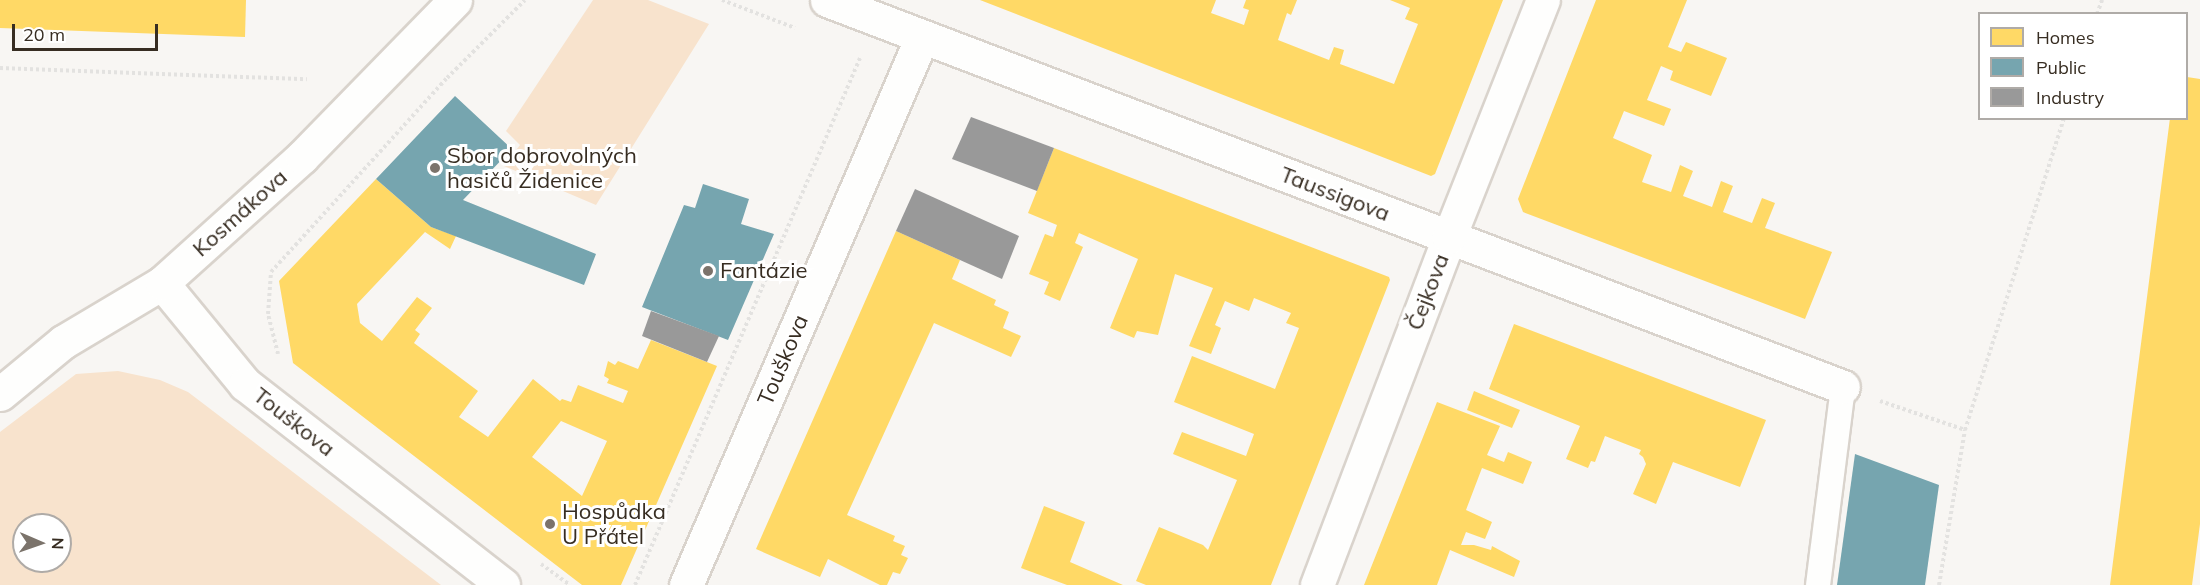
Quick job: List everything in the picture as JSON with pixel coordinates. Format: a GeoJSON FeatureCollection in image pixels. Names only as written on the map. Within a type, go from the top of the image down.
{"type":"FeatureCollection","features":[{"type":"Feature","properties":{"kind":"street","name":"Kosmákova"},"geometry":{"type":"LineString","coordinates":[[0,394],[63,342],[162,283],[302,157],[455,0]]}},
{"type":"Feature","properties":{"kind":"street","name":"Taussigova"},"geometry":{"type":"LineString","coordinates":[[827,0],[1843,387]]}},
{"type":"Feature","properties":{"kind":"street","name":"Čejkova"},"geometry":{"type":"LineString","coordinates":[[1317,585],[1449,237],[1543,0]]}},
{"type":"Feature","properties":{"kind":"street","name":"Touškova"},"geometry":{"type":"LineString","coordinates":[[686,585],[922,37]]}},
{"type":"Feature","properties":{"kind":"street","name":"Touškova"},"geometry":{"type":"LineString","coordinates":[[162,283],[245,384],[504,585]]}},
{"type":"Feature","properties":{"kind":"lane"},"geometry":{"type":"LineString","coordinates":[[1818,585],[1843,387]]}},
{"type":"Feature","properties":{"kind":"path"},"geometry":{"type":"LineString","coordinates":[[280,363],[268,314],[271,272],[447,78],[525,0]]}},
{"type":"Feature","properties":{"kind":"path"},"geometry":{"type":"LineString","coordinates":[[722,0],[798,29]]}},
{"type":"Feature","properties":{"kind":"path"},"geometry":{"type":"LineString","coordinates":[[635,585],[862,54]]}},
{"type":"Feature","properties":{"kind":"path"},"geometry":{"type":"LineString","coordinates":[[0,68],[307,79]]}},
{"type":"Feature","properties":{"kind":"path"},"geometry":{"type":"LineString","coordinates":[[1939,585],[1965,430],[2063,120]]}},
{"type":"Feature","properties":{"kind":"path"},"geometry":{"type":"LineString","coordinates":[[1843,387],[1965,430]]}},
{"type":"Feature","properties":{"kind":"path"},"geometry":{"type":"LineString","coordinates":[[531,557],[570,585]]}},
{"type":"Feature","properties":{"kind":"shaded area"},"geometry":{"type":"Polygon","coordinates":[[[593,0],[648,0],[709,24],[596,205],[504,166],[520,145],[506,131],[593,0]]]}},
{"type":"Feature","properties":{"kind":"shaded area"},"geometry":{"type":"Polygon","coordinates":[[[118,371],[160,380],[188,392],[441,585],[0,585],[0,432],[76,374],[118,371]]]}},
{"type":"Feature","properties":{"kind":"building: Homes"},"geometry":{"type":"Polygon","coordinates":[[[0,0],[246,0],[245,37],[0,28],[0,0]]]}},
{"type":"Feature","properties":{"kind":"building: Homes"},"geometry":{"type":"Polygon","coordinates":[[[980,0],[1216,0],[1211,13],[1244,25],[1249,10],[1243,8],[1246,0],[1297,0],[1291,15],[1287,13],[1278,40],[1329,60],[1334,47],[1344,50],[1340,64],[1394,84],[1418,24],[1405,19],[1410,8],[1390,0],[1503,0],[1435,174],[1431,176],[980,0]]]}},
{"type":"Feature","properties":{"kind":"building: Homes"},"geometry":{"type":"Polygon","coordinates":[[[1596,0],[1687,0],[1668,47],[1681,52],[1686,42],[1727,58],[1711,96],[1670,80],[1673,71],[1661,66],[1647,100],[1671,109],[1664,126],[1624,111],[1613,138],[1652,155],[1642,182],[1671,192],[1680,165],[1693,171],[1683,196],[1712,207],[1721,181],[1733,186],[1723,212],[1752,223],[1762,198],[1775,203],[1765,228],[1832,252],[1805,319],[1523,212],[1518,199],[1596,0]]]}},
{"type":"Feature","properties":{"kind":"building: Homes"},"geometry":{"type":"Polygon","coordinates":[[[2188,77],[2200,79],[2200,524],[2192,585],[2110,585],[2170,120],[2188,120],[2188,77]]]}},
{"type":"Feature","properties":{"kind":"building: Homes"},"geometry":{"type":"Polygon","coordinates":[[[1054,148],[1389,277],[1390,280],[1271,585],[1146,585],[1136,581],[1159,527],[1203,545],[1208,550],[1237,480],[1173,454],[1182,432],[1246,456],[1254,434],[1174,402],[1192,356],[1275,389],[1299,328],[1286,323],[1291,313],[1254,298],[1249,311],[1225,301],[1215,325],[1221,328],[1211,354],[1189,346],[1213,288],[1175,274],[1158,335],[1137,331],[1134,338],[1110,328],[1138,259],[1079,233],[1075,243],[1083,247],[1060,301],[1044,294],[1049,282],[1029,274],[1045,234],[1053,237],[1057,225],[1028,213],[1054,148]]]}},
{"type":"Feature","properties":{"kind":"building: Homes"},"geometry":{"type":"Polygon","coordinates":[[[376,179],[431,227],[456,236],[450,249],[425,232],[357,304],[360,323],[382,341],[417,297],[432,308],[415,330],[420,334],[414,343],[478,391],[459,417],[488,437],[533,379],[560,401],[562,399],[571,402],[578,385],[623,403],[628,391],[607,383],[609,379],[604,376],[608,361],[615,365],[618,361],[638,369],[651,340],[717,366],[621,585],[582,585],[293,363],[279,281],[376,179]],[[561,421],[532,457],[582,496],[607,441],[561,421]]]}},
{"type":"Feature","properties":{"kind":"building: Homes"},"geometry":{"type":"Polygon","coordinates":[[[896,231],[960,260],[952,279],[996,300],[994,305],[1009,312],[1003,328],[1021,336],[1011,357],[934,323],[847,515],[895,536],[893,541],[905,546],[901,555],[908,558],[900,574],[893,572],[887,585],[880,585],[828,559],[820,577],[756,549],[896,231]]]}},
{"type":"Feature","properties":{"kind":"building: Homes"},"geometry":{"type":"Polygon","coordinates":[[[1514,324],[1766,420],[1740,487],[1673,462],[1656,504],[1633,494],[1646,464],[1639,454],[1641,450],[1605,436],[1595,462],[1591,461],[1588,468],[1566,459],[1580,426],[1489,389],[1514,324]]]}},
{"type":"Feature","properties":{"kind":"building: Homes"},"geometry":{"type":"Polygon","coordinates":[[[1474,391],[1520,410],[1512,428],[1467,410],[1474,391]]]}},
{"type":"Feature","properties":{"kind":"building: Homes"},"geometry":{"type":"Polygon","coordinates":[[[1437,402],[1500,426],[1487,455],[1504,462],[1508,452],[1532,462],[1523,484],[1482,468],[1466,510],[1492,522],[1485,539],[1466,532],[1461,545],[1474,545],[1491,550],[1492,546],[1520,561],[1514,577],[1450,550],[1437,585],[1364,585],[1437,402]]]}},
{"type":"Feature","properties":{"kind":"building: Homes"},"geometry":{"type":"Polygon","coordinates":[[[1044,506],[1085,522],[1070,562],[1123,585],[1067,585],[1021,568],[1044,506]]]}},
{"type":"Feature","properties":{"kind":"building: Public"},"geometry":{"type":"Polygon","coordinates":[[[455,96],[512,149],[463,200],[596,254],[584,285],[431,227],[376,179],[455,96]]]}},
{"type":"Feature","properties":{"kind":"building: Public","name":"Fantázie"},"geometry":{"type":"Polygon","coordinates":[[[703,184],[749,199],[741,224],[774,234],[728,340],[642,307],[684,205],[695,208],[703,184]]]}},
{"type":"Feature","properties":{"kind":"building: Public"},"geometry":{"type":"Polygon","coordinates":[[[1855,454],[1939,485],[1925,585],[1837,585],[1855,454]]]}},
{"type":"Feature","properties":{"kind":"building: Industry"},"geometry":{"type":"Polygon","coordinates":[[[971,117],[1054,148],[1037,191],[952,159],[971,117]]]}},
{"type":"Feature","properties":{"kind":"building: Industry"},"geometry":{"type":"Polygon","coordinates":[[[915,189],[1019,236],[1002,279],[896,231],[915,189]]]}},
{"type":"Feature","properties":{"kind":"building: Industry"},"geometry":{"type":"Polygon","coordinates":[[[651,311],[719,336],[707,362],[642,336],[651,311]]]}},
{"type":"Feature","properties":{"kind":"place","name":"Sbor dobrovolných hasičů Židenice"},"geometry":{"type":"Point","coordinates":[435,168]}},
{"type":"Feature","properties":{"kind":"place","name":"Fantázie"},"geometry":{"type":"Point","coordinates":[708,271]}},
{"type":"Feature","properties":{"kind":"place","name":"Hospůdka U Přátel"},"geometry":{"type":"Point","coordinates":[550,524]}}]}
